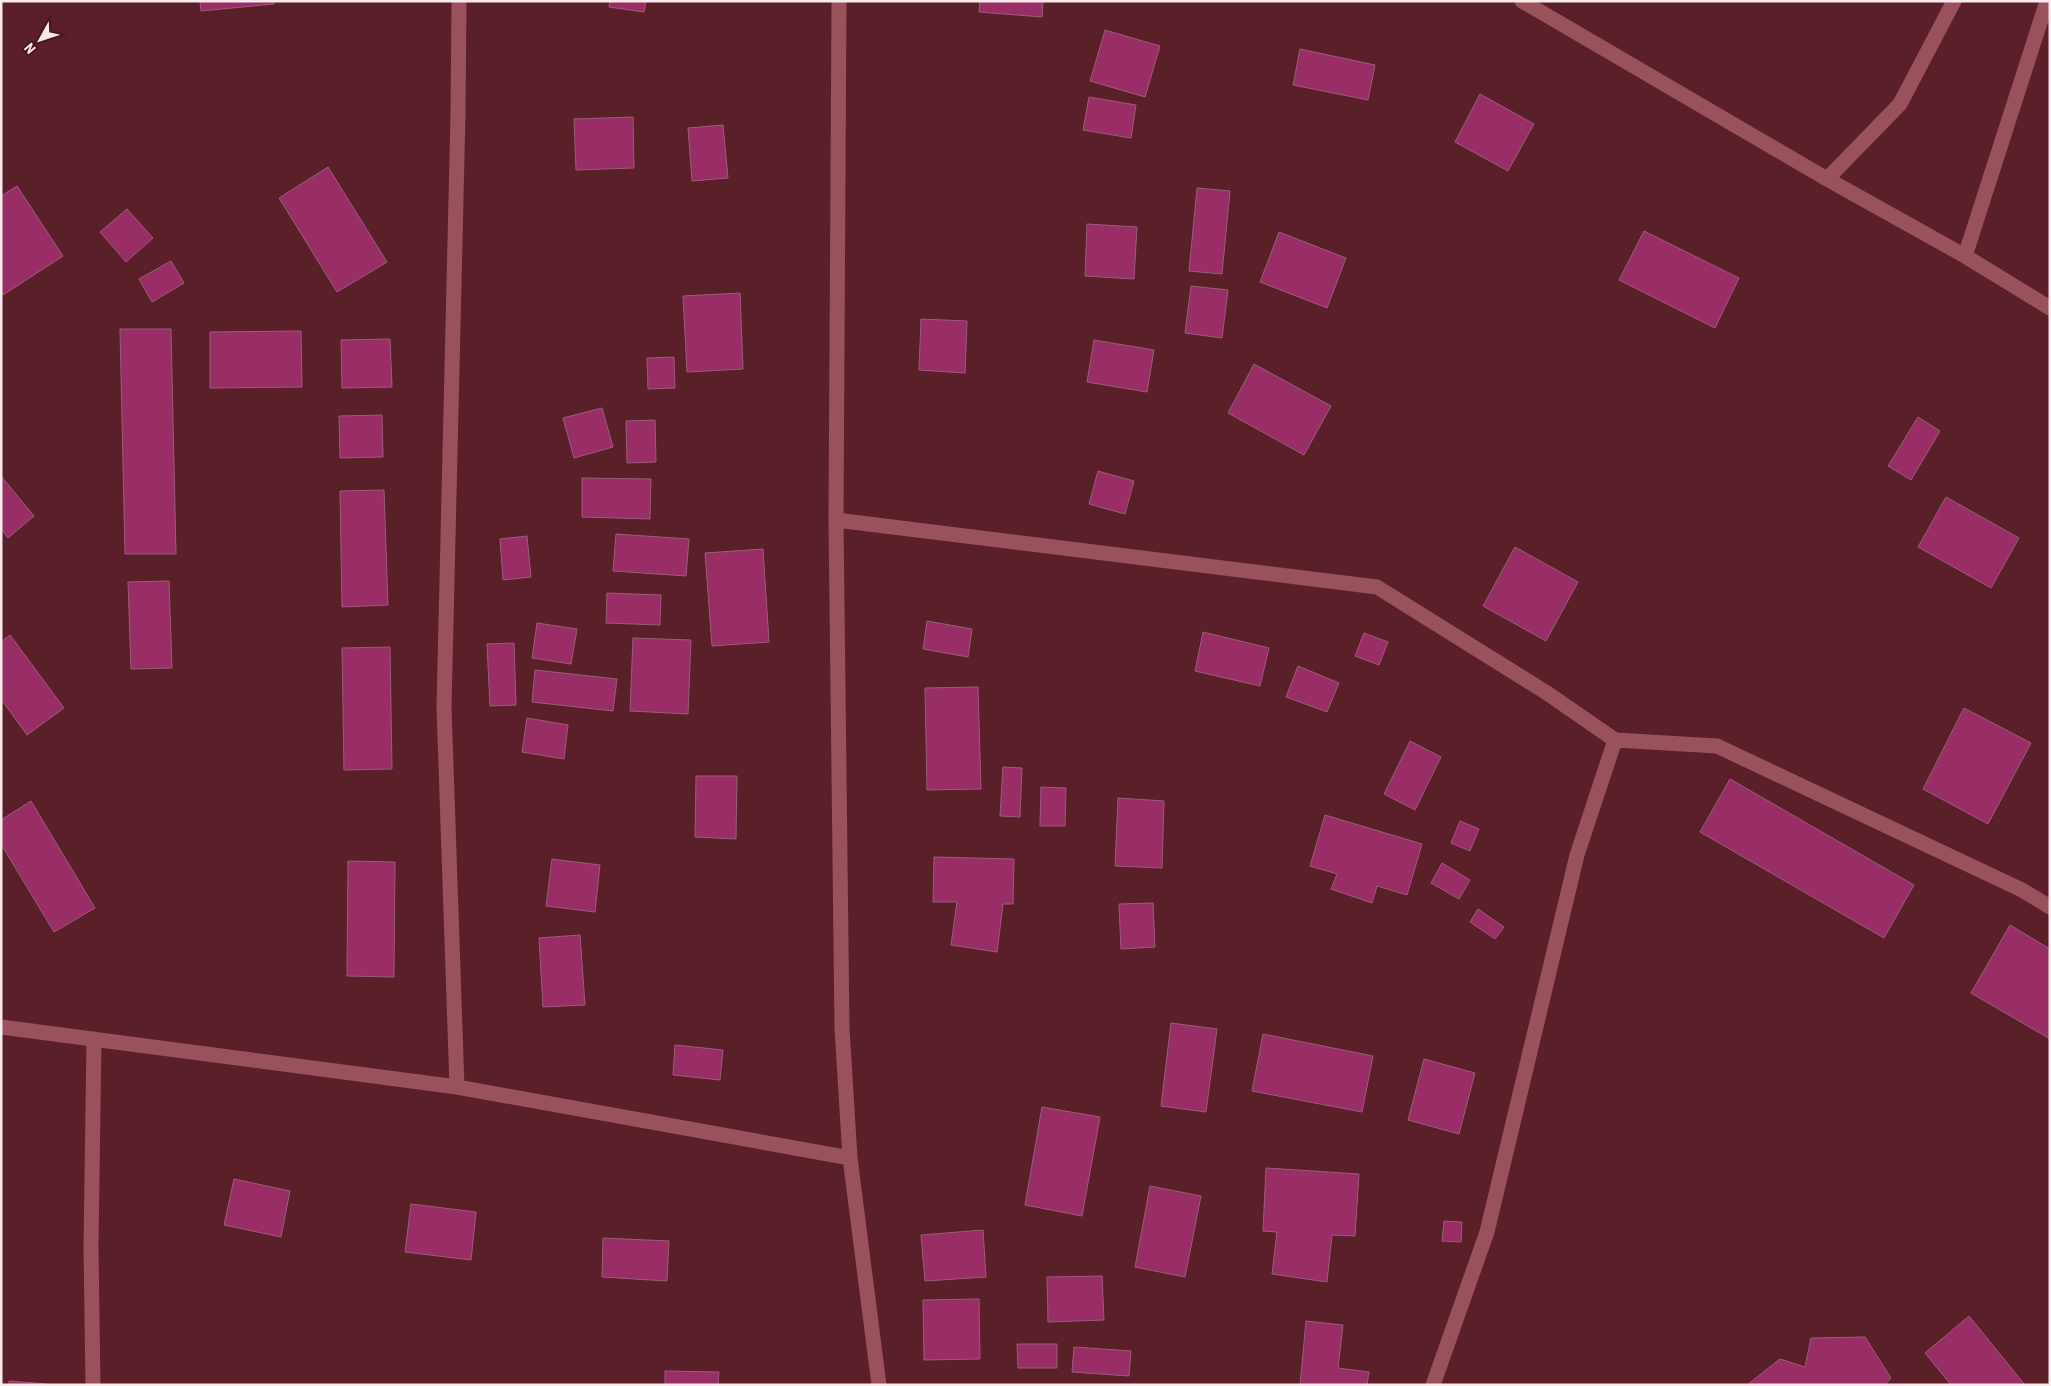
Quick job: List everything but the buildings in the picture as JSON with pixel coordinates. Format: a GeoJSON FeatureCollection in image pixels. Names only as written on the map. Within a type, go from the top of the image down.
{"type":"FeatureCollection","features":[{"type":"Feature","properties":{"kind":"street"},"geometry":{"type":"LineString","coordinates":[[457,1087],[444,707],[458,114],[458,1]]}},
{"type":"Feature","properties":{"kind":"street"},"geometry":{"type":"LineString","coordinates":[[838,1],[836,520],[842,1028],[850,1158],[879,1385]]}},
{"type":"Feature","properties":{"kind":"street"},"geometry":{"type":"LineString","coordinates":[[1522,1],[1827,179],[1965,256],[2050,308]]}},
{"type":"Feature","properties":{"kind":"street"},"geometry":{"type":"LineString","coordinates":[[1827,179],[1900,104],[1954,1]]}},
{"type":"Feature","properties":{"kind":"street"},"geometry":{"type":"LineString","coordinates":[[1965,256],[2047,1]]}},
{"type":"Feature","properties":{"kind":"street"},"geometry":{"type":"LineString","coordinates":[[836,520],[1378,586],[1547,693],[1615,740],[1717,746],[2022,890],[2050,907]]}},
{"type":"Feature","properties":{"kind":"street"},"geometry":{"type":"LineString","coordinates":[[1433,1385],[1487,1232],[1577,855],[1615,740]]}},
{"type":"Feature","properties":{"kind":"street"},"geometry":{"type":"LineString","coordinates":[[1,1027],[457,1087],[850,1158]]}},
{"type":"Feature","properties":{"kind":"street"},"geometry":{"type":"LineString","coordinates":[[93,1385],[91,1247],[94,1039]]}}]}
